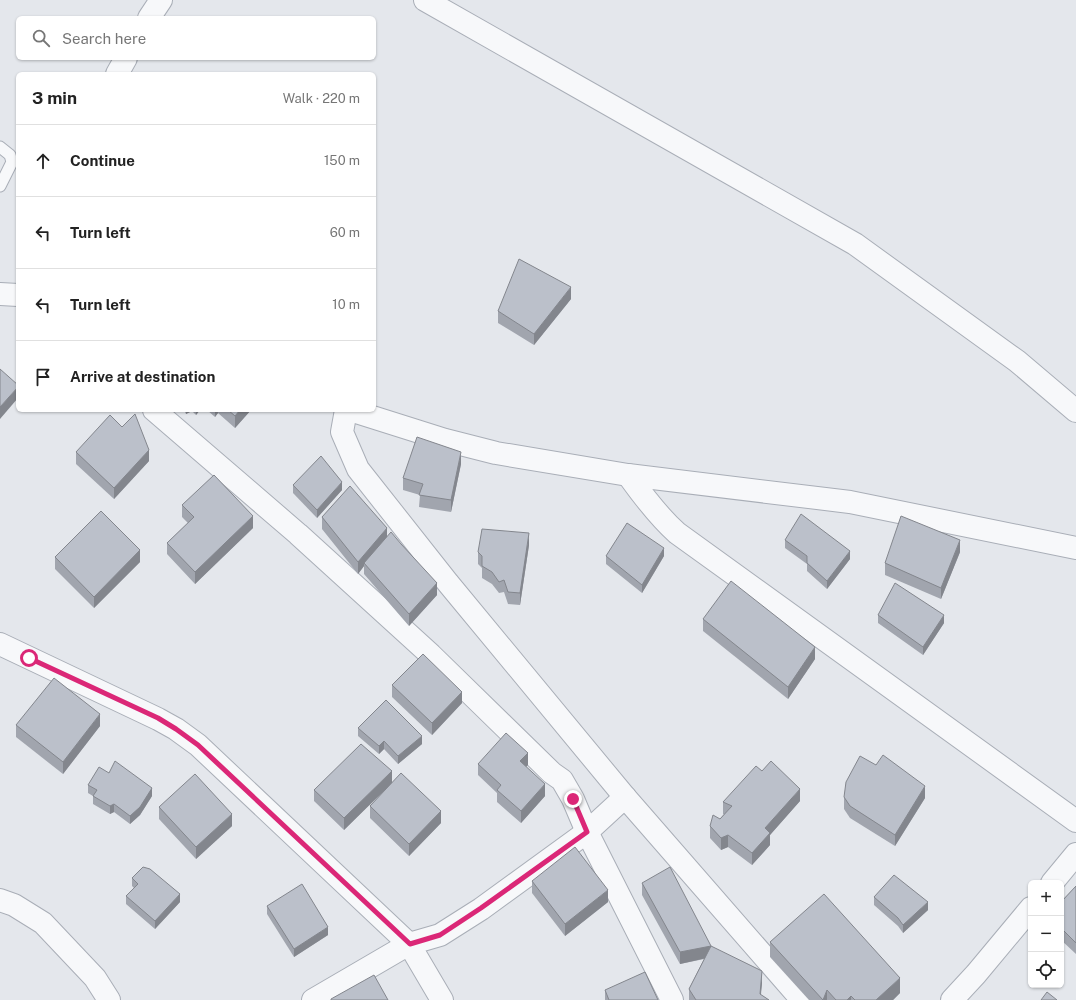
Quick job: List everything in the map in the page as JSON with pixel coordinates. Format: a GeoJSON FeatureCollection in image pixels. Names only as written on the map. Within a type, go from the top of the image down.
{"type":"FeatureCollection","features":[{"type":"Feature","properties":{"kind":"street"},"geometry":{"type":"LineString","coordinates":[[150,16],[161,0]]}},
{"type":"Feature","properties":{"kind":"street"},"geometry":{"type":"LineString","coordinates":[[424,0],[854,244],[1017,361],[1076,411]]}},
{"type":"Feature","properties":{"kind":"street"},"geometry":{"type":"LineString","coordinates":[[118,72],[125,60]]}},
{"type":"Feature","properties":{"kind":"street"},"geometry":{"type":"LineString","coordinates":[[0,294],[16,295]]}},
{"type":"Feature","properties":{"kind":"street"},"geometry":{"type":"LineString","coordinates":[[156,412],[298,534],[431,655],[562,780],[573,799],[587,832],[672,1000]]}},
{"type":"Feature","properties":{"kind":"street"},"geometry":{"type":"LineString","coordinates":[[346,412],[342,432],[358,469],[448,583],[625,797],[802,1000]]}},
{"type":"Feature","properties":{"kind":"street"},"geometry":{"type":"LineString","coordinates":[[356,412],[446,440],[496,453],[628,475],[850,502],[1076,548]]}},
{"type":"Feature","properties":{"kind":"street"},"geometry":{"type":"LineString","coordinates":[[628,475],[662,519],[677,533],[1076,821]]}},
{"type":"Feature","properties":{"kind":"street"},"geometry":{"type":"LineString","coordinates":[[0,644],[158,718],[198,745],[410,944],[442,1000]]}},
{"type":"Feature","properties":{"kind":"street"},"geometry":{"type":"LineString","coordinates":[[313,1000],[410,944],[440,935],[481,908],[587,832],[625,797]]}},
{"type":"Feature","properties":{"kind":"street"},"geometry":{"type":"LineString","coordinates":[[1054,880],[1076,854]]}},
{"type":"Feature","properties":{"kind":"street"},"geometry":{"type":"LineString","coordinates":[[0,900],[14,906],[43,923],[95,978],[109,1000]]}},
{"type":"Feature","properties":{"kind":"street"},"geometry":{"type":"LineString","coordinates":[[952,1000],[976,974],[1028,912]]}},
{"type":"Feature","properties":{"kind":"lane"},"geometry":{"type":"LineString","coordinates":[[0,147],[10,155],[12,162],[0,186]]}},
{"type":"Feature","properties":{"kind":"building"},"geometry":{"type":"Polygon","coordinates":[[[519,259],[571,287],[534,334],[498,311],[519,259]]]}},
{"type":"Feature","properties":{"kind":"building"},"geometry":{"type":"Polygon","coordinates":[[[0,369],[16,383],[16,389],[0,407],[0,369]]]}},
{"type":"Feature","properties":{"kind":"building"},"geometry":{"type":"Polygon","coordinates":[[[230,412],[238,412],[235,416],[230,412]]]}},
{"type":"Feature","properties":{"kind":"building"},"geometry":{"type":"Polygon","coordinates":[[[135,414],[149,450],[114,488],[76,452],[110,415],[122,427],[135,414]]]}},
{"type":"Feature","properties":{"kind":"building"},"geometry":{"type":"Polygon","coordinates":[[[417,437],[461,452],[451,500],[419,495],[423,484],[403,478],[417,437]]]}},
{"type":"Feature","properties":{"kind":"building"},"geometry":{"type":"Polygon","coordinates":[[[321,456],[342,482],[317,510],[293,485],[321,456]]]}},
{"type":"Feature","properties":{"kind":"building"},"geometry":{"type":"Polygon","coordinates":[[[214,475],[253,516],[195,572],[167,543],[194,517],[182,505],[214,475]]]}},
{"type":"Feature","properties":{"kind":"building"},"geometry":{"type":"Polygon","coordinates":[[[350,486],[387,528],[358,562],[322,517],[350,486]]]}},
{"type":"Feature","properties":{"kind":"building"},"geometry":{"type":"Polygon","coordinates":[[[101,511],[140,550],[94,597],[55,557],[101,511]]]}},
{"type":"Feature","properties":{"kind":"building"},"geometry":{"type":"Polygon","coordinates":[[[801,514],[850,551],[827,581],[807,563],[807,556],[785,540],[801,514]]]}},
{"type":"Feature","properties":{"kind":"building"},"geometry":{"type":"Polygon","coordinates":[[[901,516],[960,540],[941,588],[885,563],[901,516]]]}},
{"type":"Feature","properties":{"kind":"building"},"geometry":{"type":"Polygon","coordinates":[[[627,523],[664,548],[642,585],[606,556],[627,523]]]}},
{"type":"Feature","properties":{"kind":"building"},"geometry":{"type":"Polygon","coordinates":[[[482,529],[529,533],[520,593],[508,592],[504,580],[499,582],[492,572],[482,566],[482,556],[478,552],[482,529]]]}},
{"type":"Feature","properties":{"kind":"building"},"geometry":{"type":"Polygon","coordinates":[[[391,532],[437,583],[409,614],[364,563],[391,532]]]}},
{"type":"Feature","properties":{"kind":"building"},"geometry":{"type":"Polygon","coordinates":[[[731,581],[815,647],[788,687],[703,619],[731,581]]]}},
{"type":"Feature","properties":{"kind":"building"},"geometry":{"type":"Polygon","coordinates":[[[895,583],[944,615],[923,647],[878,615],[895,583]]]}},
{"type":"Feature","properties":{"kind":"building"},"geometry":{"type":"Polygon","coordinates":[[[423,654],[462,692],[432,723],[392,685],[423,654]]]}},
{"type":"Feature","properties":{"kind":"building"},"geometry":{"type":"Polygon","coordinates":[[[54,678],[100,714],[63,762],[16,725],[54,678]]]}},
{"type":"Feature","properties":{"kind":"building"},"geometry":{"type":"Polygon","coordinates":[[[386,700],[422,736],[398,756],[384,741],[379,746],[358,728],[386,700]]]}},
{"type":"Feature","properties":{"kind":"building"},"geometry":{"type":"Polygon","coordinates":[[[506,733],[528,753],[520,761],[545,784],[521,811],[497,790],[501,785],[478,764],[506,733]]]}},
{"type":"Feature","properties":{"kind":"building"},"geometry":{"type":"Polygon","coordinates":[[[361,744],[392,771],[344,818],[314,790],[361,744]]]}},
{"type":"Feature","properties":{"kind":"building"},"geometry":{"type":"Polygon","coordinates":[[[883,755],[925,786],[895,835],[850,806],[844,797],[846,782],[860,756],[876,765],[883,755]]]}},
{"type":"Feature","properties":{"kind":"building"},"geometry":{"type":"Polygon","coordinates":[[[115,761],[152,788],[140,807],[130,816],[114,804],[110,806],[93,796],[97,790],[88,785],[99,767],[109,773],[115,761]]]}},
{"type":"Feature","properties":{"kind":"building"},"geometry":{"type":"Polygon","coordinates":[[[771,761],[800,789],[765,828],[770,833],[752,853],[728,835],[721,838],[710,826],[713,815],[720,819],[732,806],[723,802],[756,766],[762,771],[771,761]]]}},
{"type":"Feature","properties":{"kind":"building"},"geometry":{"type":"Polygon","coordinates":[[[401,773],[441,811],[409,844],[370,806],[401,773]]]}},
{"type":"Feature","properties":{"kind":"building"},"geometry":{"type":"Polygon","coordinates":[[[195,774],[232,814],[196,847],[159,807],[195,774]]]}},
{"type":"Feature","properties":{"kind":"building"},"geometry":{"type":"Polygon","coordinates":[[[575,847],[608,890],[565,924],[532,881],[575,847]]]}},
{"type":"Feature","properties":{"kind":"building"},"geometry":{"type":"Polygon","coordinates":[[[143,867],[150,869],[180,894],[155,921],[126,896],[138,884],[132,878],[143,867]]]}},
{"type":"Feature","properties":{"kind":"building"},"geometry":{"type":"Polygon","coordinates":[[[670,867],[711,946],[680,952],[642,883],[670,867]]]}},
{"type":"Feature","properties":{"kind":"building"},"geometry":{"type":"Polygon","coordinates":[[[894,875],[928,902],[903,925],[898,918],[874,897],[894,875]]]}},
{"type":"Feature","properties":{"kind":"building"},"geometry":{"type":"Polygon","coordinates":[[[302,884],[328,927],[294,949],[267,906],[302,884]]]}},
{"type":"Feature","properties":{"kind":"building"},"geometry":{"type":"Polygon","coordinates":[[[1076,886],[1076,943],[1064,931],[1064,899],[1076,886]]]}},
{"type":"Feature","properties":{"kind":"building"},"geometry":{"type":"Polygon","coordinates":[[[824,894],[900,978],[876,1000],[855,1000],[851,996],[847,1000],[836,1000],[827,990],[823,1000],[770,942],[824,894]]]}},
{"type":"Feature","properties":{"kind":"building"},"geometry":{"type":"Polygon","coordinates":[[[711,946],[762,971],[760,994],[769,1000],[696,1000],[689,989],[711,946]]]}},
{"type":"Feature","properties":{"kind":"building"},"geometry":{"type":"Polygon","coordinates":[[[645,972],[658,1000],[609,1000],[605,990],[645,972]]]}},
{"type":"Feature","properties":{"kind":"building"},"geometry":{"type":"Polygon","coordinates":[[[374,975],[388,1000],[331,1000],[331,999],[374,975]]]}},
{"type":"Feature","properties":{"kind":"building"},"geometry":{"type":"Polygon","coordinates":[[[1047,992],[1057,1000],[1041,1000],[1047,992]]]}},
{"type":"Feature","properties":{"kind":"route"},"geometry":{"type":"LineString","coordinates":[[29,658],[158,718],[198,745],[410,944],[440,935],[481,908],[587,832],[573,799]]}}]}
